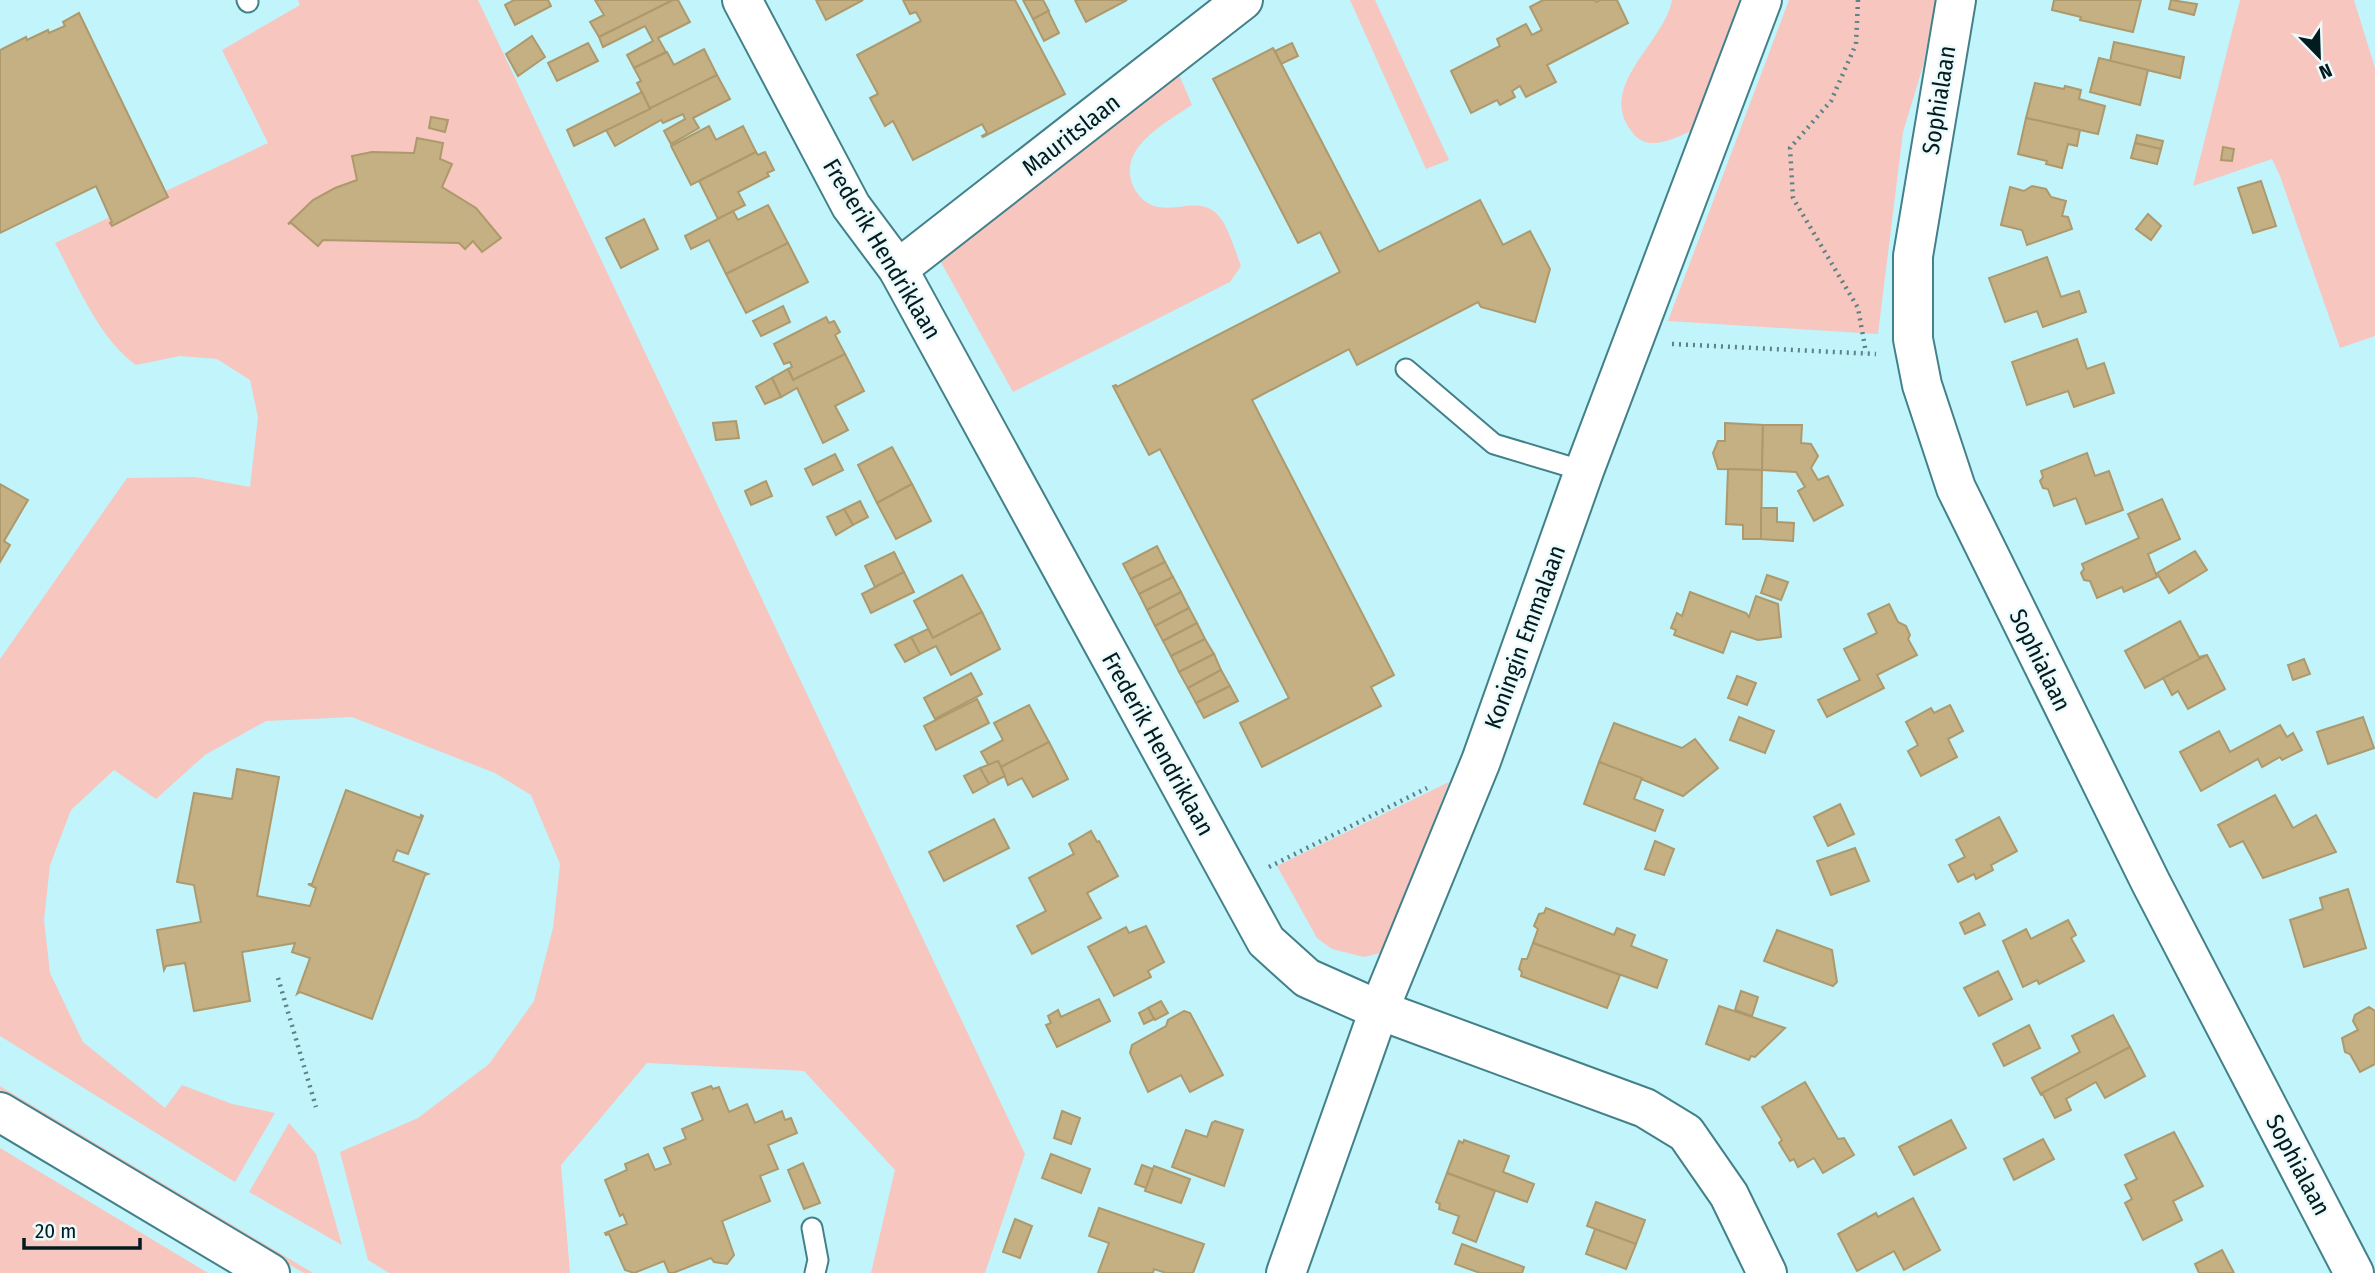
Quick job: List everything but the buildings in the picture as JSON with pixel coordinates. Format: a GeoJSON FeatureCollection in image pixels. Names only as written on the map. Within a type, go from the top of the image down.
{"type":"FeatureCollection","features":[{"type":"Feature","properties":{"kind":"street","name":"Frederik Hendriklaan"},"geometry":{"type":"LineString","coordinates":[[742,0],[851,206],[898,269],[1266,942],[1307,978],[1380,1010],[1645,1108],[1686,1133],[1729,1195],[1767,1273]]}},
{"type":"Feature","properties":{"kind":"street","name":"Mauritslaan"},"geometry":{"type":"LineString","coordinates":[[898,269],[1243,0]]}},
{"type":"Feature","properties":{"kind":"street","name":"Koningin Emmalaan"},"geometry":{"type":"LineString","coordinates":[[1286,1273],[1380,1010],[1481,761],[1584,471],[1762,0]]}},
{"type":"Feature","properties":{"kind":"street","name":"Sophialaan"},"geometry":{"type":"LineString","coordinates":[[1956,0],[1913,256],[1913,339],[1922,385],[1956,488],[2151,883],[2354,1273]]}},
{"type":"Feature","properties":{"kind":"street"},"geometry":{"type":"LineString","coordinates":[[0,1112],[270,1273]]}},
{"type":"Feature","properties":{"kind":"lane"},"geometry":{"type":"LineString","coordinates":[[1406,369],[1494,444],[1584,471]]}},
{"type":"Feature","properties":{"kind":"lane"},"geometry":{"type":"LineString","coordinates":[[813,1228],[818,1260],[815,1273]]}},
{"type":"Feature","properties":{"kind":"path"},"geometry":{"type":"LineString","coordinates":[[1858,0],[1856,44],[1831,101],[1790,148],[1793,198],[1858,308],[1866,353]]}},
{"type":"Feature","properties":{"kind":"path"},"geometry":{"type":"LineString","coordinates":[[1632,342],[1916,355]]}},
{"type":"Feature","properties":{"kind":"path"},"geometry":{"type":"LineString","coordinates":[[1234,884],[1481,761]]}},
{"type":"Feature","properties":{"kind":"path"},"geometry":{"type":"LineString","coordinates":[[278,978],[316,1108]]}},
{"type":"Feature","properties":{"kind":"shaded area"},"geometry":{"type":"Polygon","coordinates":[[[298,0],[478,0],[1025,1154],[985,1273],[871,1273],[895,1170],[804,1071],[647,1063],[561,1165],[570,1273],[389,1273],[368,1260],[340,1152],[418,1118],[489,1064],[534,1001],[553,928],[560,864],[531,795],[495,773],[352,717],[266,721],[205,755],[156,799],[114,770],[71,810],[50,865],[44,920],[50,973],[83,1042],[165,1108],[182,1085],[232,1104],[275,1113],[235,1182],[0,1036],[0,659],[127,478],[195,477],[250,487],[258,417],[250,380],[217,359],[180,356],[136,365],[123,354],[90,309],[55,243],[268,143],[222,50],[300,5],[298,0]]]}},
{"type":"Feature","properties":{"kind":"shaded area"},"geometry":{"type":"Polygon","coordinates":[[[1350,0],[1375,0],[1449,160],[1426,169],[1350,0]]]}},
{"type":"Feature","properties":{"kind":"shaded area"},"geometry":{"type":"Polygon","coordinates":[[[1672,0],[1740,0],[1691,131],[1660,142],[1645,142],[1632,132],[1623,115],[1622,98],[1627,81],[1667,16],[1672,0]]]}},
{"type":"Feature","properties":{"kind":"shaded area"},"geometry":{"type":"Polygon","coordinates":[[[1789,0],[1936,0],[1923,66],[1903,132],[1878,334],[1668,321],[1789,0]]]}},
{"type":"Feature","properties":{"kind":"shaded area"},"geometry":{"type":"Polygon","coordinates":[[[2240,0],[2354,0],[2375,68],[2375,336],[2340,348],[2272,159],[2193,186],[2240,0]]]}},
{"type":"Feature","properties":{"kind":"shaded area"},"geometry":{"type":"Polygon","coordinates":[[[1178,72],[1192,105],[1156,129],[1137,150],[1131,161],[1130,174],[1134,188],[1144,200],[1154,206],[1202,206],[1216,213],[1228,231],[1241,266],[1230,282],[1013,392],[937,255],[1178,72]]]}},
{"type":"Feature","properties":{"kind":"shaded area"},"geometry":{"type":"Polygon","coordinates":[[[1449,782],[1384,952],[1364,957],[1332,949],[1317,938],[1277,866],[1449,782]]]}},
{"type":"Feature","properties":{"kind":"shaded area"},"geometry":{"type":"Polygon","coordinates":[[[0,1086],[313,1273],[304,1273],[213,1221],[0,1090],[0,1086]]]}},
{"type":"Feature","properties":{"kind":"shaded area"},"geometry":{"type":"Polygon","coordinates":[[[289,1123],[316,1154],[342,1245],[249,1192],[289,1123]]]}},
{"type":"Feature","properties":{"kind":"shaded area"},"geometry":{"type":"Polygon","coordinates":[[[0,1148],[208,1273],[0,1273],[0,1148]]]}}]}
